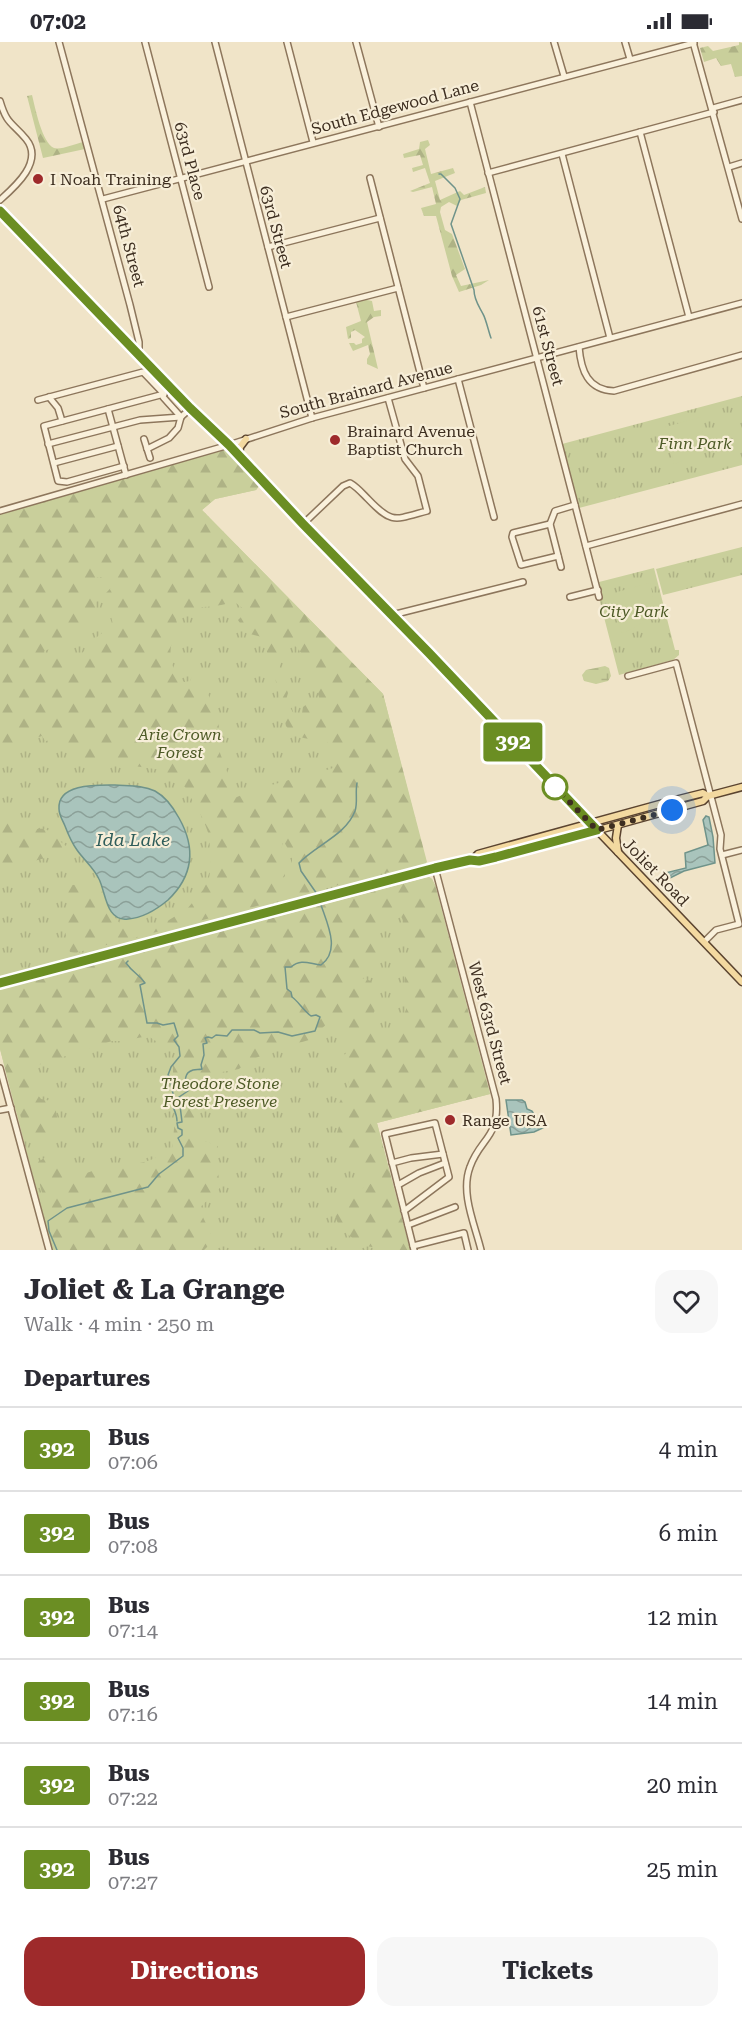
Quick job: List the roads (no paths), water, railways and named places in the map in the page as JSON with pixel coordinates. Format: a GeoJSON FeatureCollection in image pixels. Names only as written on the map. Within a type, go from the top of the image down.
{"type":"FeatureCollection","features":[{"type":"Feature","properties":{"kind":"main road","name":"Joliet Road"},"geometry":{"type":"LineString","coordinates":[[0,211],[190,408],[229,445],[742,982]]}},
{"type":"Feature","properties":{"kind":"main road"},"geometry":{"type":"LineString","coordinates":[[239,456],[240,447],[246,439]]}},
{"type":"Feature","properties":{"kind":"main road"},"geometry":{"type":"LineString","coordinates":[[473,859],[479,861],[618,825],[703,801],[710,795],[742,787]]}},
{"type":"Feature","properties":{"kind":"main road"},"geometry":{"type":"LineString","coordinates":[[0,983],[473,859],[478,854],[703,793],[710,795]]}},
{"type":"Feature","properties":{"kind":"main road"},"geometry":{"type":"LineString","coordinates":[[618,825],[616,838],[618,852]]}},
{"type":"Feature","properties":{"kind":"street","name":"64th Street"},"geometry":{"type":"LineString","coordinates":[[59,42],[140,342],[139,354]]}},
{"type":"Feature","properties":{"kind":"street","name":"63rd Place"},"geometry":{"type":"LineString","coordinates":[[145,42],[209,287]]}},
{"type":"Feature","properties":{"kind":"street","name":"63rd Street"},"geometry":{"type":"LineString","coordinates":[[215,42],[312,418]]}},
{"type":"Feature","properties":{"kind":"street"},"geometry":{"type":"LineString","coordinates":[[287,42],[313,142]]}},
{"type":"Feature","properties":{"kind":"street"},"geometry":{"type":"LineString","coordinates":[[356,42],[379,127]]}},
{"type":"Feature","properties":{"kind":"street"},"geometry":{"type":"LineString","coordinates":[[554,42],[564,76]]}},
{"type":"Feature","properties":{"kind":"street"},"geometry":{"type":"LineString","coordinates":[[625,42],[630,59]]}},
{"type":"Feature","properties":{"kind":"street","name":"South Edgewood Lane"},"geometry":{"type":"LineString","coordinates":[[103,199],[693,43]]}},
{"type":"Feature","properties":{"kind":"street"},"geometry":{"type":"LineString","coordinates":[[693,43],[742,219]]}},
{"type":"Feature","properties":{"kind":"street"},"geometry":{"type":"LineString","coordinates":[[489,173],[640,132],[742,100]]}},
{"type":"Feature","properties":{"kind":"street"},"geometry":{"type":"LineString","coordinates":[[0,101],[6,120],[27,140],[32,158],[28,169],[0,200]]}},
{"type":"Feature","properties":{"kind":"street","name":"61st Street"},"geometry":{"type":"LineString","coordinates":[[470,102],[598,593],[570,597]]}},
{"type":"Feature","properties":{"kind":"street"},"geometry":{"type":"LineString","coordinates":[[640,132],[689,317]]}},
{"type":"Feature","properties":{"kind":"street"},"geometry":{"type":"LineString","coordinates":[[562,154],[610,338]]}},
{"type":"Feature","properties":{"kind":"street"},"geometry":{"type":"LineString","coordinates":[[729,167],[742,163]]}},
{"type":"Feature","properties":{"kind":"street"},"geometry":{"type":"LineString","coordinates":[[370,178],[424,388]]}},
{"type":"Feature","properties":{"kind":"street"},"geometry":{"type":"LineString","coordinates":[[268,247],[380,218]]}},
{"type":"Feature","properties":{"kind":"street"},"geometry":{"type":"LineString","coordinates":[[286,317],[398,288]]}},
{"type":"Feature","properties":{"kind":"street","name":"South Brainard Avenue"},"geometry":{"type":"LineString","coordinates":[[0,511],[229,445],[312,418],[742,303]]}},
{"type":"Feature","properties":{"kind":"street"},"geometry":{"type":"LineString","coordinates":[[579,346],[585,374],[591,383],[602,390],[614,391],[742,355]]}},
{"type":"Feature","properties":{"kind":"street"},"geometry":{"type":"LineString","coordinates":[[38,400],[143,372],[164,394],[163,397],[181,417]]}},
{"type":"Feature","properties":{"kind":"street"},"geometry":{"type":"LineString","coordinates":[[458,379],[494,517]]}},
{"type":"Feature","properties":{"kind":"street"},"geometry":{"type":"LineString","coordinates":[[124,466],[67,482],[58,481],[44,426],[164,394]]}},
{"type":"Feature","properties":{"kind":"street"},"geometry":{"type":"LineString","coordinates":[[49,397],[58,408],[62,422]]}},
{"type":"Feature","properties":{"kind":"street"},"geometry":{"type":"LineString","coordinates":[[303,524],[343,486],[350,483],[390,518],[401,518],[426,511],[418,476],[407,463],[403,453],[388,398]]}},
{"type":"Feature","properties":{"kind":"street"},"geometry":{"type":"LineString","coordinates":[[147,449],[169,438],[178,428],[181,417],[190,408]]}},
{"type":"Feature","properties":{"kind":"street"},"geometry":{"type":"LineString","coordinates":[[108,409],[126,475]]}},
{"type":"Feature","properties":{"kind":"street"},"geometry":{"type":"LineString","coordinates":[[48,444],[140,420],[181,417]]}},
{"type":"Feature","properties":{"kind":"street"},"geometry":{"type":"LineString","coordinates":[[144,440],[150,458]]}},
{"type":"Feature","properties":{"kind":"street"},"geometry":{"type":"LineString","coordinates":[[54,463],[118,446]]}},
{"type":"Feature","properties":{"kind":"street"},"geometry":{"type":"LineString","coordinates":[[586,546],[742,504]]}},
{"type":"Feature","properties":{"kind":"street"},"geometry":{"type":"LineString","coordinates":[[561,567],[550,524],[555,511],[575,505]]}},
{"type":"Feature","properties":{"kind":"street"},"geometry":{"type":"LineString","coordinates":[[550,524],[513,533],[512,537],[521,565],[558,556]]}},
{"type":"Feature","properties":{"kind":"street"},"geometry":{"type":"LineString","coordinates":[[392,615],[523,582]]}},
{"type":"Feature","properties":{"kind":"street"},"geometry":{"type":"LineString","coordinates":[[628,676],[676,663],[721,835],[722,855],[739,924],[716,930],[704,942]]}},
{"type":"Feature","properties":{"kind":"street"},"geometry":{"type":"LineString","coordinates":[[722,855],[742,850]]}},
{"type":"Feature","properties":{"kind":"street","name":"West 63rd Street"},"geometry":{"type":"LineString","coordinates":[[435,868],[496,1101],[493,1129],[470,1167],[466,1185],[482,1250]]}},
{"type":"Feature","properties":{"kind":"street"},"geometry":{"type":"LineString","coordinates":[[0,1068],[50,1250]]}},
{"type":"Feature","properties":{"kind":"street"},"geometry":{"type":"LineString","coordinates":[[0,1110],[11,1108]]}},
{"type":"Feature","properties":{"kind":"street"},"geometry":{"type":"LineString","coordinates":[[404,1211],[449,1177],[435,1123],[385,1134],[392,1163],[413,1248],[464,1233],[466,1250]]}},
{"type":"Feature","properties":{"kind":"street"},"geometry":{"type":"LineString","coordinates":[[392,1163],[443,1154]]}},
{"type":"Feature","properties":{"kind":"street"},"geometry":{"type":"LineString","coordinates":[[398,1185],[418,1173],[446,1163]]}},
{"type":"Feature","properties":{"kind":"street"},"geometry":{"type":"LineString","coordinates":[[408,1225],[455,1207]]}},
{"type":"Feature","properties":{"kind":"water","name":"Ida Lake"},"geometry":{"type":"Polygon","coordinates":[[[115,785],[146,788],[163,796],[179,818],[190,851],[183,881],[168,900],[144,915],[128,919],[121,919],[111,911],[99,879],[73,844],[59,811],[60,801],[72,790],[80,787],[115,785]]]}},
{"type":"Feature","properties":{"kind":"water"},"geometry":{"type":"Polygon","coordinates":[[[706,816],[709,817],[713,837],[715,863],[664,879],[665,873],[686,868],[685,853],[708,845],[703,820],[706,816]]]}},
{"type":"Feature","properties":{"kind":"water"},"geometry":{"type":"Polygon","coordinates":[[[506,1100],[525,1102],[527,1109],[532,1111],[538,1120],[541,1120],[545,1127],[534,1132],[511,1135],[506,1100]]]}},
{"type":"Feature","properties":{"kind":"waterway"},"geometry":{"type":"LineString","coordinates":[[439,174],[455,188],[460,199],[451,224],[491,338]]}},
{"type":"Feature","properties":{"kind":"waterway"},"geometry":{"type":"LineString","coordinates":[[317,894],[301,871],[299,863],[338,833],[351,819],[356,808],[357,783]]}},
{"type":"Feature","properties":{"kind":"waterway"},"geometry":{"type":"LineString","coordinates":[[57,1250],[49,1231],[48,1221],[67,1208],[148,1187],[159,1174],[183,1156],[183,1148],[178,1138],[182,1135],[182,1130],[178,1128],[177,1123],[182,1122],[179,1097],[188,1091],[187,1074],[193,1070],[202,1069],[203,1044],[207,1043],[205,1038],[212,1038],[216,1035],[227,1036],[232,1030],[278,1032],[292,1036],[315,1031],[320,1017],[311,1016],[292,997],[291,992],[287,989],[285,967],[302,962],[321,965],[327,959],[331,936],[321,905]]}},
{"type":"Feature","properties":{"kind":"waterway"},"geometry":{"type":"LineString","coordinates":[[128,961],[126,963],[145,983],[140,985],[147,1023],[163,1025],[174,1023],[178,1036],[174,1040],[179,1047],[180,1056],[168,1075],[173,1094],[170,1097],[177,1121]]}},
{"type":"Feature","properties":{"kind":"place","name":"I Noah Training"},"geometry":{"type":"Point","coordinates":[38,179]}},
{"type":"Feature","properties":{"kind":"place","name":"Brainard Avenue Baptist Church"},"geometry":{"type":"Point","coordinates":[335,440]}},
{"type":"Feature","properties":{"kind":"place","name":"Range USA"},"geometry":{"type":"Point","coordinates":[450,1120]}},
{"type":"Feature","properties":{"kind":"park label","name":"Finn Park"},"geometry":{"type":"Point","coordinates":[695,443]}},
{"type":"Feature","properties":{"kind":"park label","name":"City Park"},"geometry":{"type":"Point","coordinates":[634,611]}},
{"type":"Feature","properties":{"kind":"park label","name":"Arie Crown Forest"},"geometry":{"type":"Point","coordinates":[180,743]}},
{"type":"Feature","properties":{"kind":"park label","name":"Theodore Stone Forest Preserve"},"geometry":{"type":"Point","coordinates":[220,1092]}}]}
